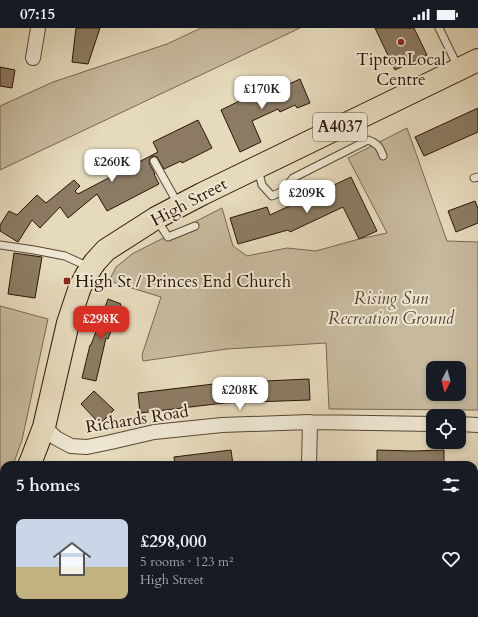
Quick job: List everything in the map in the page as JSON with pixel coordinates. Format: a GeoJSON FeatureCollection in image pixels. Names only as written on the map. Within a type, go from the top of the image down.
{"type":"FeatureCollection","features":[{"type":"Feature","properties":{"kind":"main road","name":"High Street"},"geometry":{"type":"LineString","coordinates":[[31,461],[44,427],[68,323],[80,287],[91,268],[106,250],[156,218],[179,206],[468,64]]}},
{"type":"Feature","properties":{"kind":"street"},"geometry":{"type":"LineString","coordinates":[[33,58],[38,28]]}},
{"type":"Feature","properties":{"kind":"street"},"geometry":{"type":"LineString","coordinates":[[309,461],[310,422]]}},
{"type":"Feature","properties":{"kind":"street","name":"Richards Road"},"geometry":{"type":"LineString","coordinates":[[44,427],[56,438],[71,446],[87,446],[154,432],[222,425],[310,422],[426,424]]}},
{"type":"Feature","properties":{"kind":"street"},"geometry":{"type":"LineString","coordinates":[[466,424],[478,425]]}},
{"type":"Feature","properties":{"kind":"lane"},"geometry":{"type":"LineString","coordinates":[[439,28],[468,64]]}},
{"type":"Feature","properties":{"kind":"lane"},"geometry":{"type":"LineString","coordinates":[[257,167],[262,185],[272,196],[283,192],[293,178],[368,140],[376,143],[383,156]]}},
{"type":"Feature","properties":{"kind":"lane"},"geometry":{"type":"LineString","coordinates":[[154,161],[179,206]]}},
{"type":"Feature","properties":{"kind":"lane"},"geometry":{"type":"LineString","coordinates":[[156,218],[168,237],[196,226]]}},
{"type":"Feature","properties":{"kind":"lane"},"geometry":{"type":"LineString","coordinates":[[0,245],[64,256],[91,268]]}},
{"type":"Feature","properties":{"kind":"green space"},"geometry":{"type":"Polygon","coordinates":[[[201,28],[300,28],[0,170],[0,106],[53,82],[167,44],[201,28]]]}},
{"type":"Feature","properties":{"kind":"green space","name":"Rising Sun Recreation Ground"},"geometry":{"type":"Polygon","coordinates":[[[407,128],[447,241],[478,242],[478,410],[329,409],[326,343],[227,349],[143,361],[142,355],[161,297],[109,281],[116,267],[132,254],[222,208],[233,246],[247,256],[287,248],[316,251],[387,233],[348,158],[407,128]]]}},
{"type":"Feature","properties":{"kind":"green space"},"geometry":{"type":"Polygon","coordinates":[[[0,306],[48,319],[22,440],[14,461],[0,461],[0,306]]]}},
{"type":"Feature","properties":{"kind":"building"},"geometry":{"type":"Polygon","coordinates":[[[76,28],[100,28],[88,64],[72,62],[76,28]]]}},
{"type":"Feature","properties":{"kind":"building","name":"TiptonLocal Centre"},"geometry":{"type":"Polygon","coordinates":[[[375,28],[414,28],[427,55],[395,70],[375,28]]]}},
{"type":"Feature","properties":{"kind":"building"},"geometry":{"type":"Polygon","coordinates":[[[0,67],[15,70],[12,88],[0,86],[0,67]]]}},
{"type":"Feature","properties":{"kind":"building"},"geometry":{"type":"Polygon","coordinates":[[[300,79],[310,103],[297,108],[295,105],[280,112],[278,109],[252,121],[261,142],[240,152],[221,110],[268,87],[269,82],[276,80],[289,84],[300,79]]]}},
{"type":"Feature","properties":{"kind":"building"},"geometry":{"type":"Polygon","coordinates":[[[478,108],[478,132],[424,156],[415,137],[478,108]]]}},
{"type":"Feature","properties":{"kind":"building"},"geometry":{"type":"Polygon","coordinates":[[[198,120],[212,148],[182,163],[181,161],[164,169],[157,157],[151,157],[149,163],[159,184],[107,211],[97,194],[68,218],[60,207],[40,228],[32,220],[18,242],[0,231],[0,225],[9,211],[17,215],[37,195],[46,203],[74,180],[80,186],[75,191],[78,194],[158,152],[153,142],[198,120]]]}},
{"type":"Feature","properties":{"kind":"building"},"geometry":{"type":"Polygon","coordinates":[[[351,177],[377,231],[359,239],[343,207],[290,232],[288,230],[238,244],[230,218],[267,207],[270,215],[351,177]]]}},
{"type":"Feature","properties":{"kind":"building"},"geometry":{"type":"Polygon","coordinates":[[[475,201],[478,209],[478,223],[456,232],[448,211],[475,201]]]}},
{"type":"Feature","properties":{"kind":"building"},"geometry":{"type":"Polygon","coordinates":[[[14,253],[42,257],[35,298],[8,294],[14,253]]]}},
{"type":"Feature","properties":{"kind":"building"},"geometry":{"type":"Polygon","coordinates":[[[108,299],[121,304],[108,339],[106,338],[96,381],[82,378],[90,345],[108,299]]]}},
{"type":"Feature","properties":{"kind":"building"},"geometry":{"type":"Polygon","coordinates":[[[309,379],[310,400],[224,403],[140,413],[138,393],[222,383],[309,379]]]}},
{"type":"Feature","properties":{"kind":"building"},"geometry":{"type":"Polygon","coordinates":[[[94,391],[114,410],[100,424],[81,404],[94,391]]]}},
{"type":"Feature","properties":{"kind":"building"},"geometry":{"type":"Polygon","coordinates":[[[231,450],[232,461],[174,461],[174,457],[231,450]]]}},
{"type":"Feature","properties":{"kind":"building"},"geometry":{"type":"Polygon","coordinates":[[[377,450],[444,450],[444,461],[377,461],[377,450]]]}},
{"type":"Feature","properties":{"kind":"place","name":"TiptonLocal Centre"},"geometry":{"type":"Point","coordinates":[401,42]}},
{"type":"Feature","properties":{"kind":"place","name":"High St / Princes End Church"},"geometry":{"type":"Point","coordinates":[67,281]}}]}
